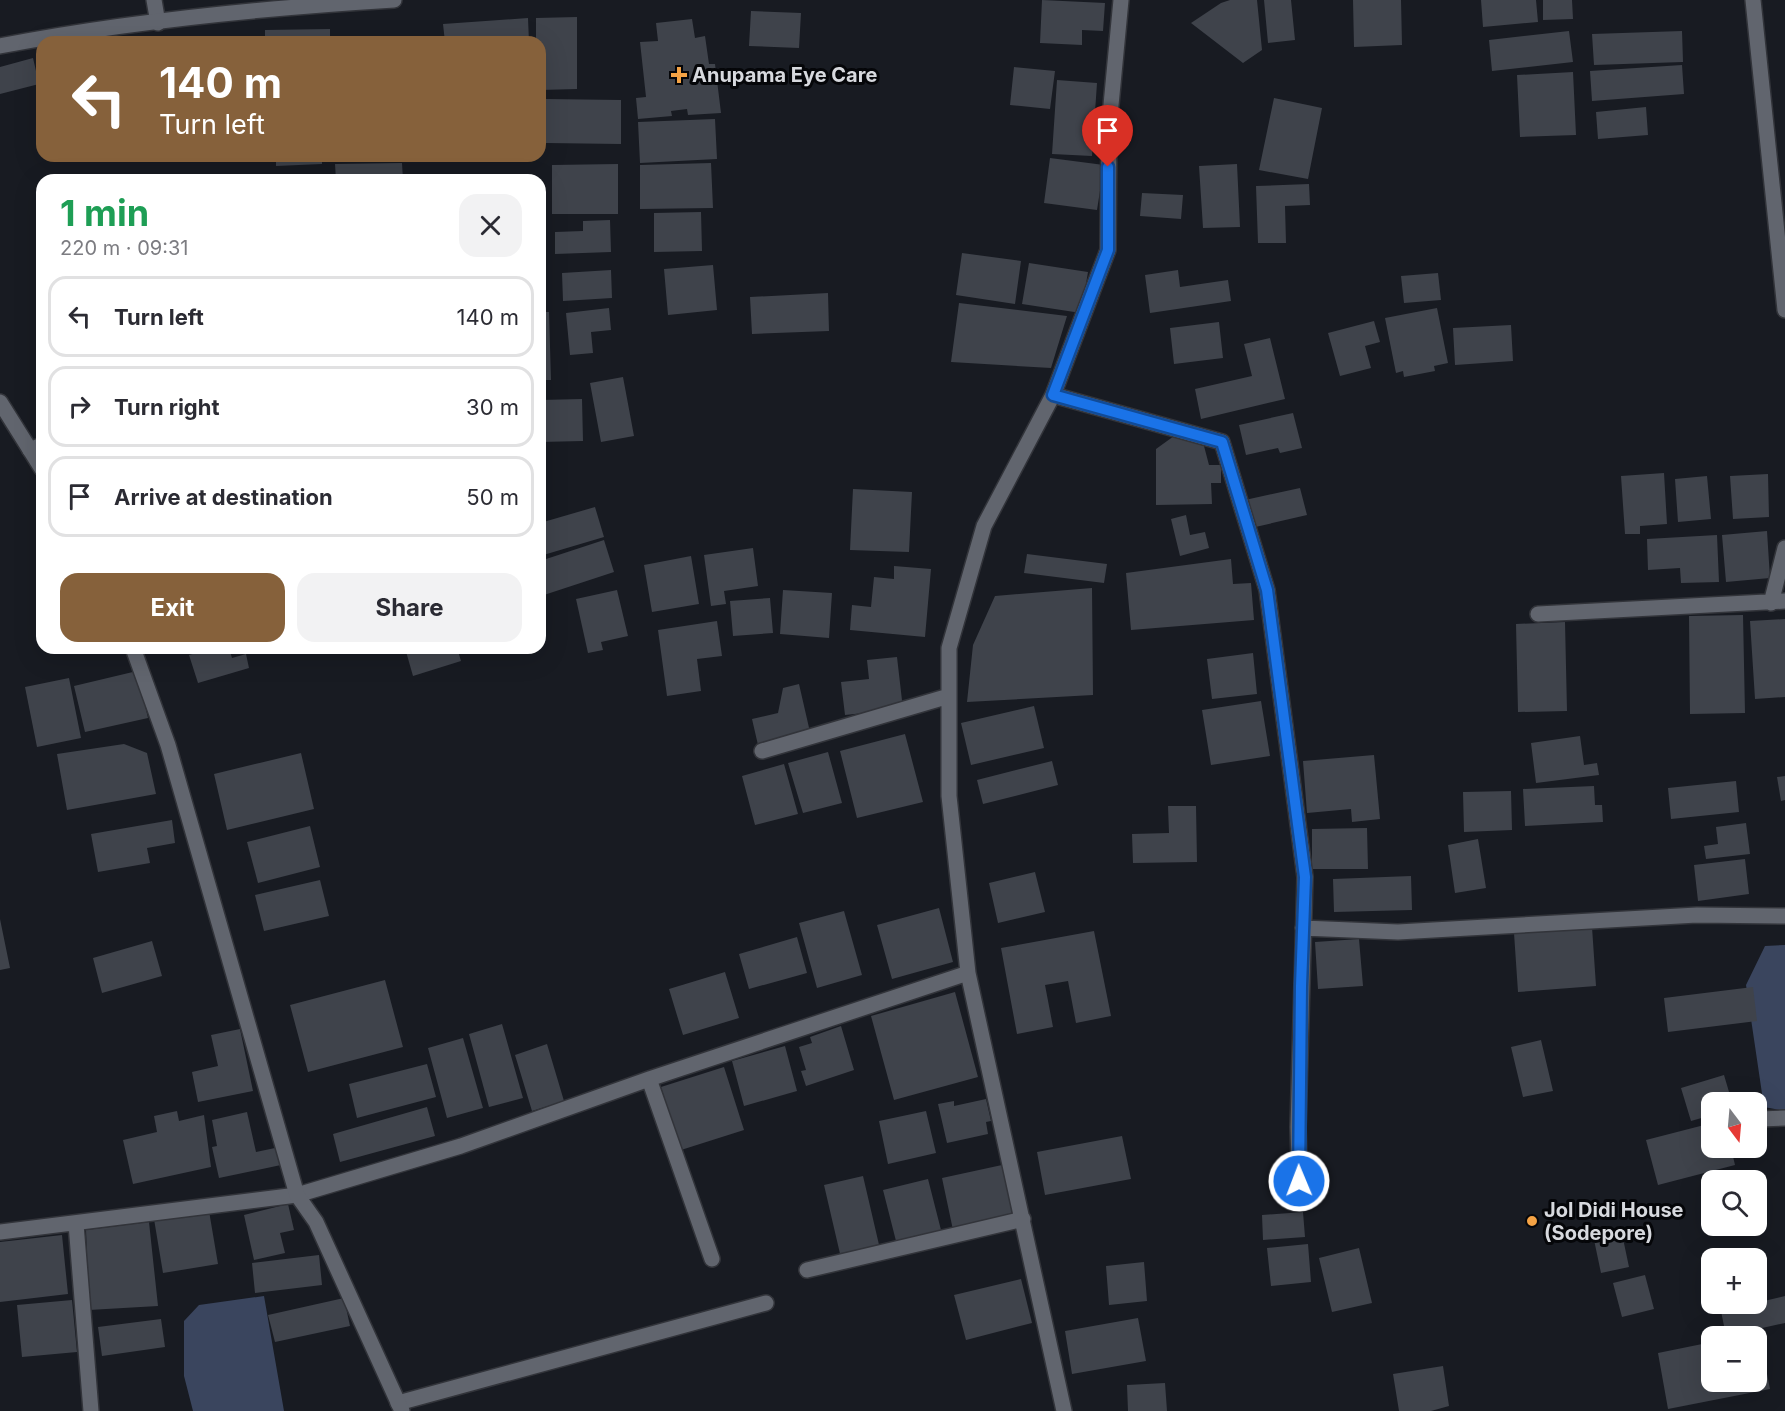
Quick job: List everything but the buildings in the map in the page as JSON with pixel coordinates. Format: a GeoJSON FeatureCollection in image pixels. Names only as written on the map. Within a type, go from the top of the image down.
{"type":"FeatureCollection","features":[{"type":"Feature","properties":{"kind":"street"},"geometry":{"type":"LineString","coordinates":[[154,0],[158,22]]}},
{"type":"Feature","properties":{"kind":"street"},"geometry":{"type":"LineString","coordinates":[[50,36],[323,4],[394,0]]}},
{"type":"Feature","properties":{"kind":"street"},"geometry":{"type":"LineString","coordinates":[[1064,1411],[968,973],[949,796],[948,648],[984,526],[1053,395],[1108,250],[1109,126],[1121,0]]}},
{"type":"Feature","properties":{"kind":"street"},"geometry":{"type":"LineString","coordinates":[[1753,0],[1785,310]]}},
{"type":"Feature","properties":{"kind":"street"},"geometry":{"type":"LineString","coordinates":[[0,46],[36,39]]}},
{"type":"Feature","properties":{"kind":"street"},"geometry":{"type":"LineString","coordinates":[[1053,395],[1222,442],[1267,590],[1305,877],[1298,1115],[1299,1199]]}},
{"type":"Feature","properties":{"kind":"street"},"geometry":{"type":"LineString","coordinates":[[0,402],[36,447]]}},
{"type":"Feature","properties":{"kind":"street"},"geometry":{"type":"LineString","coordinates":[[1538,614],[1778,602],[1785,548]]}},
{"type":"Feature","properties":{"kind":"street"},"geometry":{"type":"LineString","coordinates":[[135,654],[168,745],[297,1195],[316,1222],[400,1407],[766,1304]]}},
{"type":"Feature","properties":{"kind":"street"},"geometry":{"type":"LineString","coordinates":[[762,751],[949,696]]}},
{"type":"Feature","properties":{"kind":"street"},"geometry":{"type":"LineString","coordinates":[[1303,928],[1398,933],[1697,915],[1785,916]]}},
{"type":"Feature","properties":{"kind":"street"},"geometry":{"type":"LineString","coordinates":[[0,1232],[297,1195],[461,1146],[649,1079],[968,973]]}},
{"type":"Feature","properties":{"kind":"street"},"geometry":{"type":"LineString","coordinates":[[649,1079],[712,1259]]}},
{"type":"Feature","properties":{"kind":"street"},"geometry":{"type":"LineString","coordinates":[[1767,1119],[1785,1118]]}},
{"type":"Feature","properties":{"kind":"street"},"geometry":{"type":"LineString","coordinates":[[807,1270],[1023,1220]]}},
{"type":"Feature","properties":{"kind":"street"},"geometry":{"type":"LineString","coordinates":[[76,1224],[91,1411]]}},
{"type":"Feature","properties":{"kind":"water"},"geometry":{"type":"Polygon","coordinates":[[[1785,945],[1785,1111],[1767,1108],[1767,1092],[1762,1092],[1746,985],[1765,946],[1785,945]]]}},
{"type":"Feature","properties":{"kind":"water"},"geometry":{"type":"Polygon","coordinates":[[[264,1296],[284,1411],[193,1411],[184,1376],[184,1321],[199,1305],[264,1296]]]}},
{"type":"Feature","properties":{"kind":"place","name":"Anupama Eye Care"},"geometry":{"type":"Point","coordinates":[679,75]}},
{"type":"Feature","properties":{"kind":"place","name":"Jol Didi House (Sodepore)"},"geometry":{"type":"Point","coordinates":[1532,1221]}},
{"type":"Feature","properties":{"kind":"route"},"geometry":{"type":"LineString","coordinates":[[1108,167],[1108,250],[1053,395],[1164,424],[1222,442],[1267,590],[1305,877],[1298,1127],[1299,1181]]}}]}
